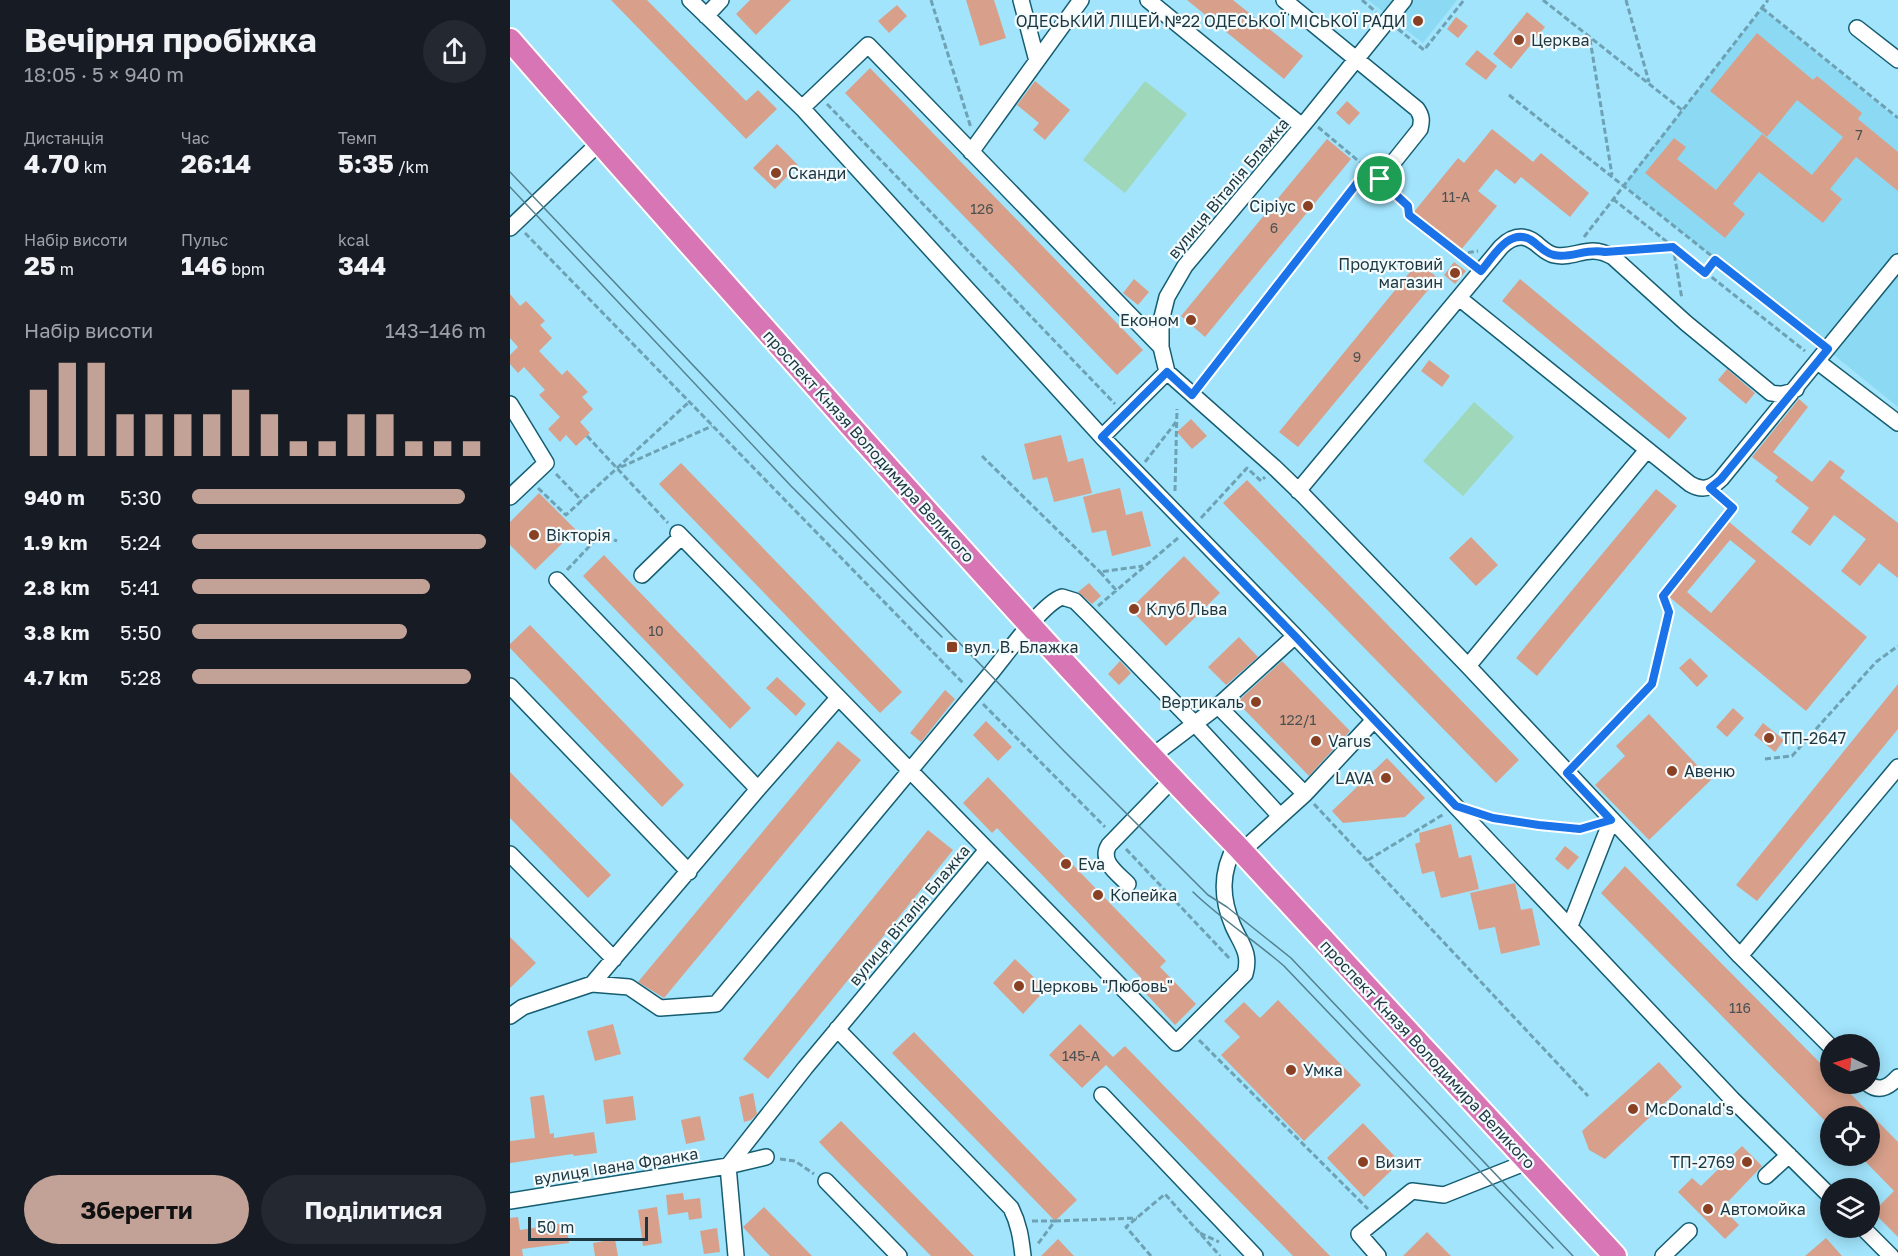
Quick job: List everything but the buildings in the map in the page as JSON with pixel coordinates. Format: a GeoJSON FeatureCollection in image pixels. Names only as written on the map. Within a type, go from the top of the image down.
{"type":"FeatureCollection","features":[{"type":"Feature","properties":{"kind":"highway","name":"проспект Князя Володимира Великого"},"geometry":{"type":"LineString","coordinates":[[510,40],[599,143],[1030,625],[1616,1256]]}},
{"type":"Feature","properties":{"kind":"street"},"geometry":{"type":"LineString","coordinates":[[690,0],[802,108],[1102,437],[1295,636],[1732,1099],[1820,1186]]}},
{"type":"Feature","properties":{"kind":"street"},"geometry":{"type":"LineString","coordinates":[[706,16],[721,0]]}},
{"type":"Feature","properties":{"kind":"street"},"geometry":{"type":"LineString","coordinates":[[1021,0],[1037,61]]}},
{"type":"Feature","properties":{"kind":"street"},"geometry":{"type":"LineString","coordinates":[[973,148],[1081,0]]}},
{"type":"Feature","properties":{"kind":"street"},"geometry":{"type":"LineString","coordinates":[[1148,0],[1305,123]]}},
{"type":"Feature","properties":{"kind":"street"},"geometry":{"type":"LineString","coordinates":[[1284,0],[1357,58],[1421,114],[1420,129],[1374,174]]}},
{"type":"Feature","properties":{"kind":"street","name":"вулиця Віталія Блажка"},"geometry":{"type":"LineString","coordinates":[[1167,372],[1161,347],[1161,321],[1167,297],[1185,266],[1404,0]]}},
{"type":"Feature","properties":{"kind":"street"},"geometry":{"type":"LineString","coordinates":[[1857,28],[1898,60]]}},
{"type":"Feature","properties":{"kind":"street"},"geometry":{"type":"LineString","coordinates":[[802,108],[868,45],[973,148],[1161,347]]}},
{"type":"Feature","properties":{"kind":"street"},"geometry":{"type":"LineString","coordinates":[[513,226],[599,143]]}},
{"type":"Feature","properties":{"kind":"street"},"geometry":{"type":"LineString","coordinates":[[1298,491],[1502,246],[1513,238],[1527,238],[1555,255],[1564,256],[1596,250],[1605,252],[1771,393],[1787,394],[1796,389]]}},
{"type":"Feature","properties":{"kind":"street"},"geometry":{"type":"LineString","coordinates":[[1459,298],[1690,484],[1696,488],[1710,488],[1721,479],[1796,389],[1898,262]]}},
{"type":"Feature","properties":{"kind":"street"},"geometry":{"type":"LineString","coordinates":[[1818,362],[1898,423]]}},
{"type":"Feature","properties":{"kind":"street"},"geometry":{"type":"LineString","coordinates":[[1102,437],[1167,372],[1298,491],[1468,666],[1740,956],[1820,1036]]}},
{"type":"Feature","properties":{"kind":"street"},"geometry":{"type":"LineString","coordinates":[[510,404],[546,463],[510,497]]}},
{"type":"Feature","properties":{"kind":"street"},"geometry":{"type":"LineString","coordinates":[[1468,666],[1647,450]]}},
{"type":"Feature","properties":{"kind":"street"},"geometry":{"type":"LineString","coordinates":[[642,575],[680,535]]}},
{"type":"Feature","properties":{"kind":"street","name":"вулиця Віталія Блажка"},"geometry":{"type":"LineString","coordinates":[[680,535],[986,851],[837,1029],[728,1166]]}},
{"type":"Feature","properties":{"kind":"street"},"geometry":{"type":"LineString","coordinates":[[557,580],[758,789]]}},
{"type":"Feature","properties":{"kind":"street"},"geometry":{"type":"LineString","coordinates":[[510,1016],[523,1007],[592,984],[629,987],[660,1008],[716,1004],[1030,625],[1054,601],[1062,597],[1075,601],[1088,614],[1280,816]]}},
{"type":"Feature","properties":{"kind":"street"},"geometry":{"type":"LineString","coordinates":[[1151,757],[1218,706],[1295,636]]}},
{"type":"Feature","properties":{"kind":"street"},"geometry":{"type":"LineString","coordinates":[[510,686],[689,872]]}},
{"type":"Feature","properties":{"kind":"street"},"geometry":{"type":"LineString","coordinates":[[592,984],[838,698]]}},
{"type":"Feature","properties":{"kind":"street"},"geometry":{"type":"LineString","coordinates":[[1218,706],[1305,794]]}},
{"type":"Feature","properties":{"kind":"street"},"geometry":{"type":"LineString","coordinates":[[986,851],[1176,1043],[1245,974],[1248,963],[1247,953],[1233,925],[1224,895],[1223,882],[1226,865],[1238,849],[1305,794],[1374,720]]}},
{"type":"Feature","properties":{"kind":"street"},"geometry":{"type":"LineString","coordinates":[[1740,956],[1898,767]]}},
{"type":"Feature","properties":{"kind":"street"},"geometry":{"type":"LineString","coordinates":[[1128,884],[1107,862],[1105,851],[1172,780]]}},
{"type":"Feature","properties":{"kind":"street"},"geometry":{"type":"LineString","coordinates":[[1570,926],[1611,820]]}},
{"type":"Feature","properties":{"kind":"street"},"geometry":{"type":"LineString","coordinates":[[510,854],[614,959]]}},
{"type":"Feature","properties":{"kind":"street"},"geometry":{"type":"LineString","coordinates":[[837,1029],[1011,1208],[1029,1252]]}},
{"type":"Feature","properties":{"kind":"street"},"geometry":{"type":"LineString","coordinates":[[1880,1089],[1890,1085],[1898,1077]]}},
{"type":"Feature","properties":{"kind":"street"},"geometry":{"type":"LineString","coordinates":[[1102,1095],[1255,1256]]}},
{"type":"Feature","properties":{"kind":"street"},"geometry":{"type":"LineString","coordinates":[[1766,1176],[1789,1155]]}},
{"type":"Feature","properties":{"kind":"street","name":"вулиця Івана Франка"},"geometry":{"type":"LineString","coordinates":[[510,1201],[728,1166],[766,1156]]}},
{"type":"Feature","properties":{"kind":"street"},"geometry":{"type":"LineString","coordinates":[[1378,1256],[1359,1234],[1412,1191],[1444,1195],[1527,1162]]}},
{"type":"Feature","properties":{"kind":"street"},"geometry":{"type":"LineString","coordinates":[[728,1166],[735,1256]]}},
{"type":"Feature","properties":{"kind":"street"},"geometry":{"type":"LineString","coordinates":[[826,1181],[899,1256]]}},
{"type":"Feature","properties":{"kind":"street"},"geometry":{"type":"LineString","coordinates":[[1663,1256],[1689,1231]]}},
{"type":"Feature","properties":{"kind":"street"},"geometry":{"type":"LineString","coordinates":[[1873,1238],[1891,1256]]}},
{"type":"Feature","properties":{"kind":"path"},"geometry":{"type":"LineString","coordinates":[[931,0],[973,148]]}},
{"type":"Feature","properties":{"kind":"path"},"geometry":{"type":"LineString","coordinates":[[1424,50],[1464,0]]}},
{"type":"Feature","properties":{"kind":"path"},"geometry":{"type":"LineString","coordinates":[[1544,0],[1682,110]]}},
{"type":"Feature","properties":{"kind":"path"},"geometry":{"type":"LineString","coordinates":[[1626,0],[1650,84]]}},
{"type":"Feature","properties":{"kind":"path"},"geometry":{"type":"LineString","coordinates":[[1572,253],[1768,0]]}},
{"type":"Feature","properties":{"kind":"path"},"geometry":{"type":"LineString","coordinates":[[1762,8],[1898,118]]}},
{"type":"Feature","properties":{"kind":"path"},"geometry":{"type":"LineString","coordinates":[[1590,38],[1612,176]]}},
{"type":"Feature","properties":{"kind":"path"},"geometry":{"type":"LineString","coordinates":[[817,93],[1125,414]]}},
{"type":"Feature","properties":{"kind":"path"},"geometry":{"type":"LineString","coordinates":[[1509,95],[1828,349]]}},
{"type":"Feature","properties":{"kind":"path"},"geometry":{"type":"LineString","coordinates":[[1305,123],[1374,174],[1408,206],[1409,215],[1481,271]]}},
{"type":"Feature","properties":{"kind":"path"},"geometry":{"type":"LineString","coordinates":[[1192,395],[1374,174]]}},
{"type":"Feature","properties":{"kind":"path"},"geometry":{"type":"LineString","coordinates":[[1613,199],[1818,362]]}},
{"type":"Feature","properties":{"kind":"path"},"geometry":{"type":"LineString","coordinates":[[513,226],[689,402],[1116,838],[1245,974]]}},
{"type":"Feature","properties":{"kind":"path"},"geometry":{"type":"LineString","coordinates":[[1605,252],[1673,247]]}},
{"type":"Feature","properties":{"kind":"path"},"geometry":{"type":"LineString","coordinates":[[1673,247],[1686,323]]}},
{"type":"Feature","properties":{"kind":"path"},"geometry":{"type":"LineString","coordinates":[[1705,273],[1715,260]]}},
{"type":"Feature","properties":{"kind":"path"},"geometry":{"type":"LineString","coordinates":[[529,479],[566,514],[689,402]]}},
{"type":"Feature","properties":{"kind":"path"},"geometry":{"type":"LineString","coordinates":[[1174,512],[1177,409]]}},
{"type":"Feature","properties":{"kind":"path"},"geometry":{"type":"LineString","coordinates":[[1137,473],[1177,420]]}},
{"type":"Feature","properties":{"kind":"path"},"geometry":{"type":"LineString","coordinates":[[616,469],[712,426]]}},
{"type":"Feature","properties":{"kind":"path"},"geometry":{"type":"LineString","coordinates":[[587,436],[680,535]]}},
{"type":"Feature","properties":{"kind":"path"},"geometry":{"type":"LineString","coordinates":[[982,456],[1116,590]]}},
{"type":"Feature","properties":{"kind":"path"},"geometry":{"type":"LineString","coordinates":[[546,463],[582,501]]}},
{"type":"Feature","properties":{"kind":"path"},"geometry":{"type":"LineString","coordinates":[[1205,513],[1247,468],[1261,481],[1274,467]]}},
{"type":"Feature","properties":{"kind":"path"},"geometry":{"type":"LineString","coordinates":[[1567,773],[1652,684],[1669,612],[1663,596],[1733,508],[1710,488]]}},
{"type":"Feature","properties":{"kind":"path"},"geometry":{"type":"LineString","coordinates":[[1088,614],[1190,527]]}},
{"type":"Feature","properties":{"kind":"path"},"geometry":{"type":"LineString","coordinates":[[557,580],[600,535],[617,541]]}},
{"type":"Feature","properties":{"kind":"path"},"geometry":{"type":"LineString","coordinates":[[1100,572],[1145,566]]}},
{"type":"Feature","properties":{"kind":"path"},"geometry":{"type":"LineString","coordinates":[[1765,759],[1792,756],[1876,662],[1898,646]]}},
{"type":"Feature","properties":{"kind":"path"},"geometry":{"type":"LineString","coordinates":[[1305,794],[1588,1096]]}},
{"type":"Feature","properties":{"kind":"path"},"geometry":{"type":"LineString","coordinates":[[1456,806],[1493,818],[1580,829],[1611,820]]}},
{"type":"Feature","properties":{"kind":"path"},"geometry":{"type":"LineString","coordinates":[[1368,860],[1428,824]]}},
{"type":"Feature","properties":{"kind":"path"},"geometry":{"type":"LineString","coordinates":[[1189,1030],[1378,1219]]}},
{"type":"Feature","properties":{"kind":"path"},"geometry":{"type":"LineString","coordinates":[[766,1156],[795,1161],[826,1181]]}},
{"type":"Feature","properties":{"kind":"path"},"geometry":{"type":"LineString","coordinates":[[1151,1256],[1126,1227],[1165,1194],[1220,1256]]}},
{"type":"Feature","properties":{"kind":"path"},"geometry":{"type":"LineString","coordinates":[[1017,1220],[1137,1218]]}},
{"type":"Feature","properties":{"kind":"path"},"geometry":{"type":"LineString","coordinates":[[1124,1219],[1129,1225]]}},
{"type":"Feature","properties":{"kind":"path"},"geometry":{"type":"LineString","coordinates":[[1029,1252],[1055,1221]]}},
{"type":"Feature","properties":{"kind":"shaded area","name":"ОДЕСЬКИЙ ЛІЦЕЙ №22 ОДЕСЬКОЇ МІСЬКОЇ РАДИ"},"geometry":{"type":"Polygon","coordinates":[[[1368,0],[1457,0],[1423,43],[1368,0]]]}},
{"type":"Feature","properties":{"kind":"shaded area"},"geometry":{"type":"Polygon","coordinates":[[[1762,9],[1898,120],[1898,407],[1624,185],[1762,9]]]}},
{"type":"Feature","properties":{"kind":"green space"},"geometry":{"type":"Polygon","coordinates":[[[1145,81],[1187,114],[1125,193],[1083,160],[1145,81]]]}},
{"type":"Feature","properties":{"kind":"green space"},"geometry":{"type":"Polygon","coordinates":[[[1474,402],[1514,437],[1463,496],[1423,461],[1474,402]]]}},
{"type":"Feature","properties":{"kind":"tram line"},"geometry":{"type":"LineString","coordinates":[[510,172],[797,475],[1064,751],[1208,895],[1227,907],[1291,958],[1573,1256]]}},
{"type":"Feature","properties":{"kind":"tram line"},"geometry":{"type":"LineString","coordinates":[[510,187],[791,486],[942,637]]}},
{"type":"Feature","properties":{"kind":"tram line"},"geometry":{"type":"LineString","coordinates":[[1193,892],[1284,966],[1553,1248]]}},
{"type":"Feature","properties":{"kind":"place","name":"ОДЕСЬКИЙ ЛІЦЕЙ №22 ОДЕСЬКОЇ МІСЬКОЇ РАДИ"},"geometry":{"type":"Point","coordinates":[1418,21]}},
{"type":"Feature","properties":{"kind":"place","name":"Церква"},"geometry":{"type":"Point","coordinates":[1519,40]}},
{"type":"Feature","properties":{"kind":"place","name":"Сканди"},"geometry":{"type":"Point","coordinates":[776,173]}},
{"type":"Feature","properties":{"kind":"place","name":"Сіріус"},"geometry":{"type":"Point","coordinates":[1308,206]}},
{"type":"Feature","properties":{"kind":"place","name":"Продуктовий магазин"},"geometry":{"type":"Point","coordinates":[1455,273]}},
{"type":"Feature","properties":{"kind":"place","name":"Економ"},"geometry":{"type":"Point","coordinates":[1191,320]}},
{"type":"Feature","properties":{"kind":"place","name":"Вікторія"},"geometry":{"type":"Point","coordinates":[534,535]}},
{"type":"Feature","properties":{"kind":"place","name":"Клуб Льва"},"geometry":{"type":"Point","coordinates":[1134,609]}},
{"type":"Feature","properties":{"kind":"place","name":"вул. В. Блажка"},"geometry":{"type":"Point","coordinates":[952,647]}},
{"type":"Feature","properties":{"kind":"place","name":"Вертикаль"},"geometry":{"type":"Point","coordinates":[1256,702]}},
{"type":"Feature","properties":{"kind":"place","name":"ТП-2647"},"geometry":{"type":"Point","coordinates":[1769,738]}},
{"type":"Feature","properties":{"kind":"place","name":"Varus"},"geometry":{"type":"Point","coordinates":[1316,741]}},
{"type":"Feature","properties":{"kind":"place","name":"Авеню"},"geometry":{"type":"Point","coordinates":[1672,771]}},
{"type":"Feature","properties":{"kind":"place","name":"LAVA"},"geometry":{"type":"Point","coordinates":[1386,778]}},
{"type":"Feature","properties":{"kind":"place","name":"Eva"},"geometry":{"type":"Point","coordinates":[1066,864]}},
{"type":"Feature","properties":{"kind":"place","name":"Копейка"},"geometry":{"type":"Point","coordinates":[1098,895]}},
{"type":"Feature","properties":{"kind":"place","name":"Церковь \"Любовь\""},"geometry":{"type":"Point","coordinates":[1019,986]}},
{"type":"Feature","properties":{"kind":"place","name":"Умка"},"geometry":{"type":"Point","coordinates":[1291,1070]}},
{"type":"Feature","properties":{"kind":"place","name":"McDonald's"},"geometry":{"type":"Point","coordinates":[1633,1109]}},
{"type":"Feature","properties":{"kind":"place","name":"Визит"},"geometry":{"type":"Point","coordinates":[1363,1162]}},
{"type":"Feature","properties":{"kind":"place","name":"ТП-2769"},"geometry":{"type":"Point","coordinates":[1747,1162]}},
{"type":"Feature","properties":{"kind":"place","name":"Автомойка"},"geometry":{"type":"Point","coordinates":[1708,1209]}},
{"type":"Feature","properties":{"kind":"route"},"geometry":{"type":"LineString","coordinates":[[1368,169],[1380,179],[1408,206],[1409,215],[1481,271],[1507,241],[1520,237],[1533,241],[1547,252],[1564,256],[1586,250],[1605,252],[1673,247],[1705,273],[1715,260],[1828,349],[1721,479],[1710,488],[1733,508],[1663,596],[1669,612],[1652,684],[1567,773],[1611,820],[1580,829],[1493,818],[1456,806],[1102,437],[1167,372],[1192,395],[1368,169]]}}]}
